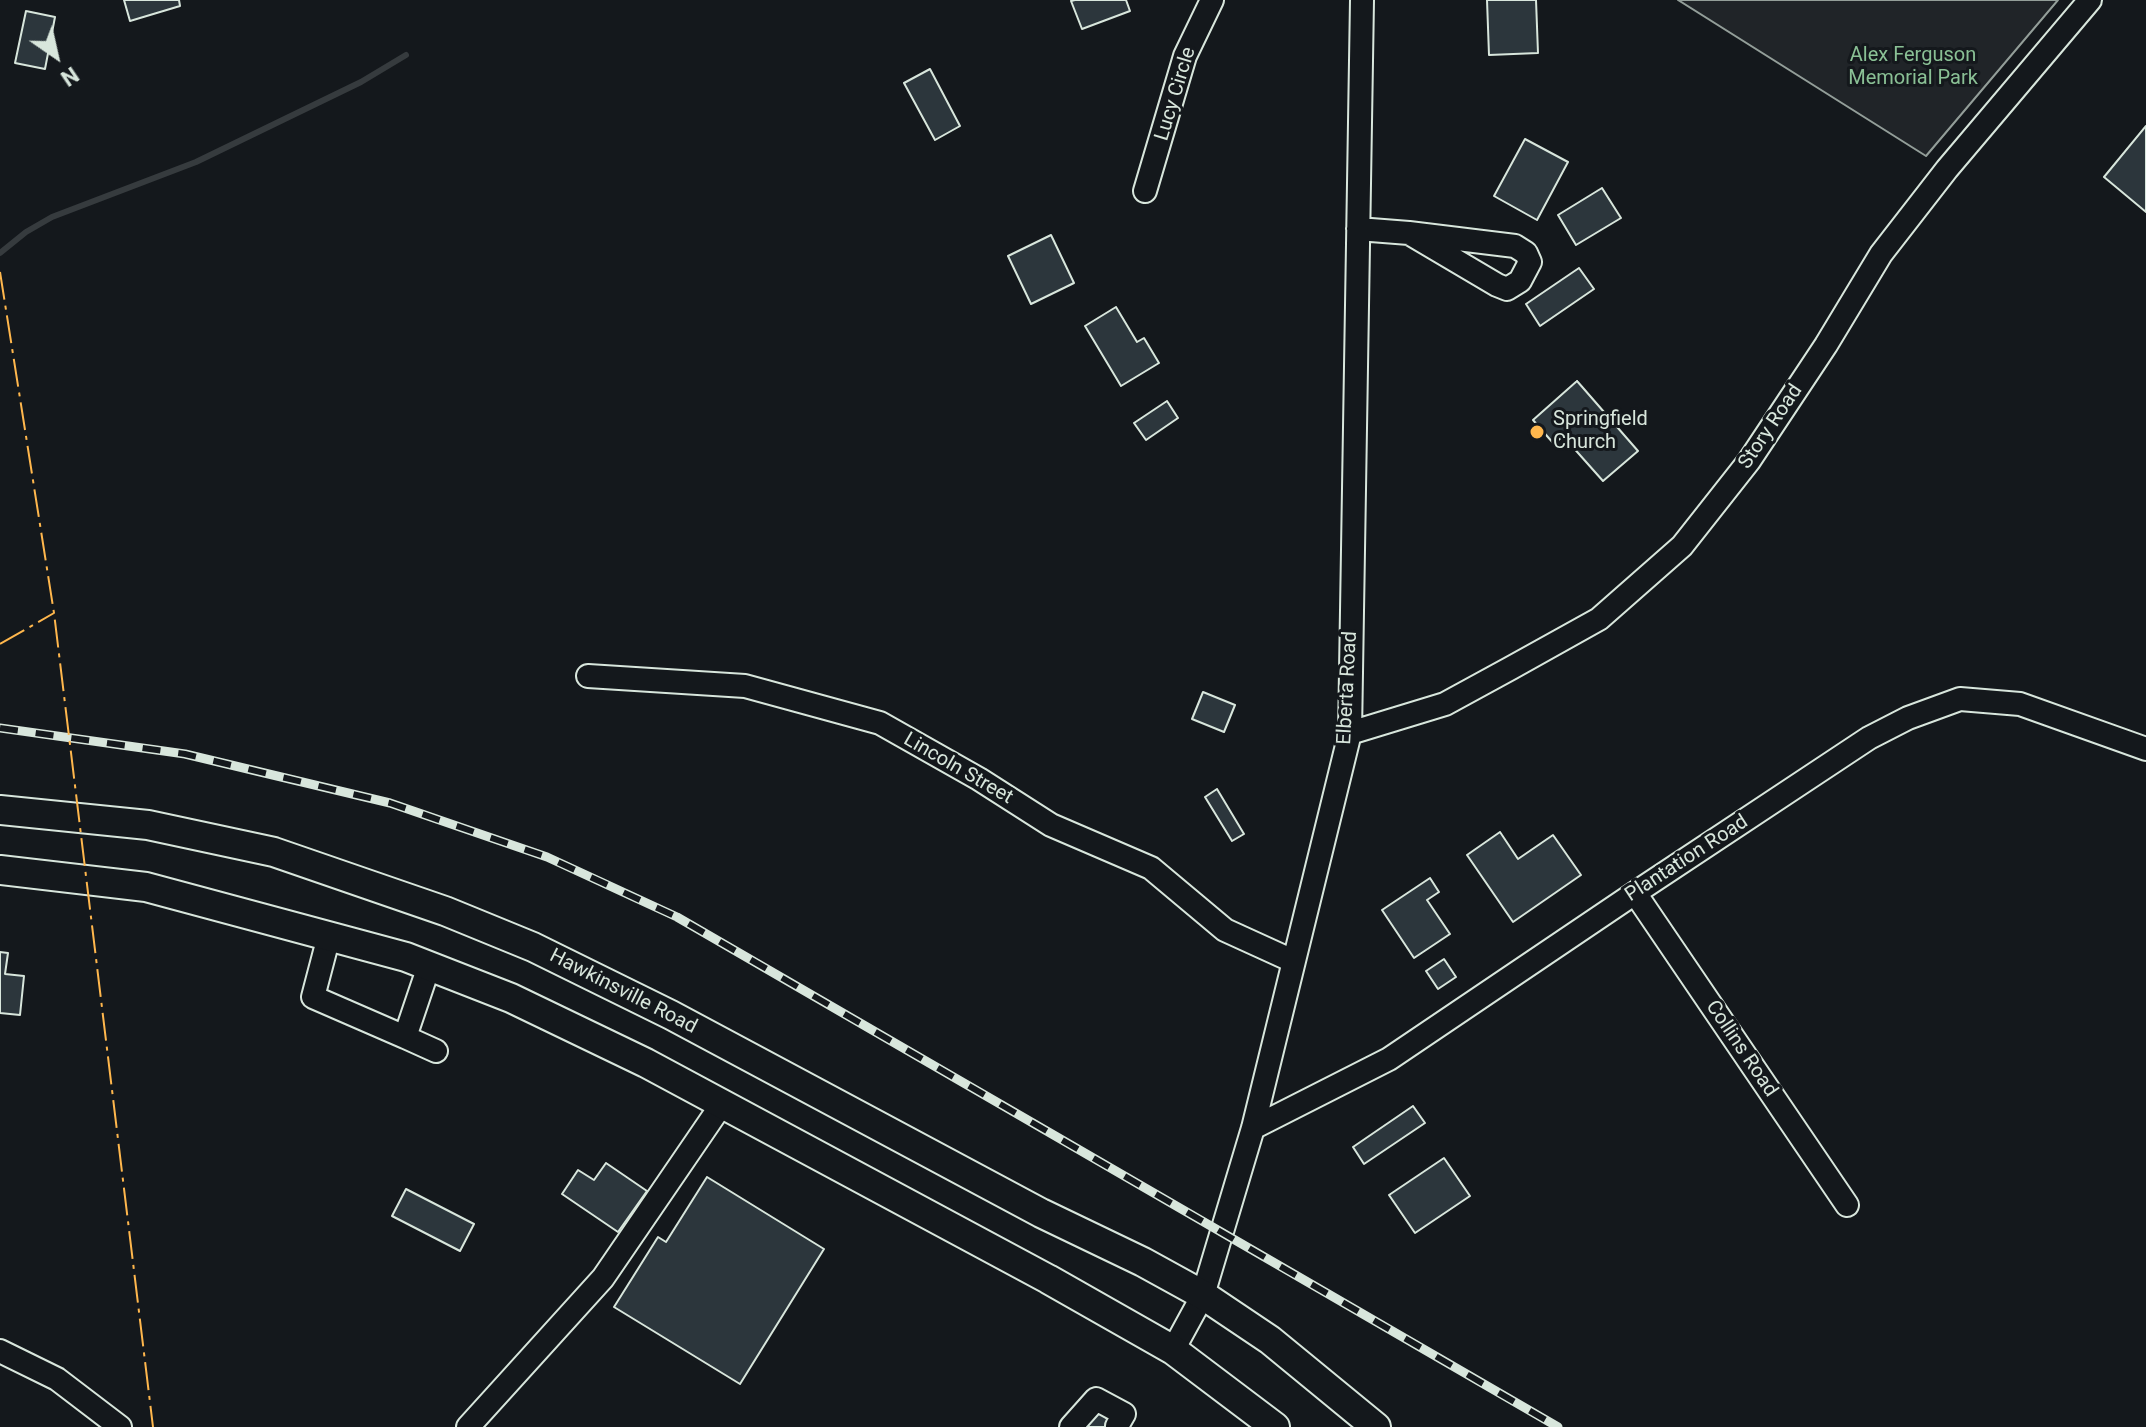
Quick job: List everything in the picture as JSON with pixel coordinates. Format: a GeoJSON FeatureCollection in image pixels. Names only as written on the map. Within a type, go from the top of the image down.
{"type":"FeatureCollection","features":[{"type":"Feature","properties":{"kind":"main road","name":"Hawkinsville Road"},"geometry":{"type":"LineString","coordinates":[[0,810],[148,825],[274,852],[445,911],[533,947],[671,1015],[1027,1206],[1203,1295],[1270,1340],[1376,1427]]}},
{"type":"Feature","properties":{"kind":"main road"},"geometry":{"type":"LineString","coordinates":[[0,870],[146,887],[406,957],[524,1005],[646,1063],[1048,1279],[1173,1350],[1275,1427]]}},
{"type":"Feature","properties":{"kind":"street","name":"Lucy Circle"},"geometry":{"type":"LineString","coordinates":[[1145,191],[1185,56],[1212,0]]}},
{"type":"Feature","properties":{"kind":"street","name":"Elberta Road"},"geometry":{"type":"LineString","coordinates":[[1173,1350],[1203,1295],[1253,1128],[1350,733],[1362,0]]}},
{"type":"Feature","properties":{"kind":"street","name":"Story Road"},"geometry":{"type":"LineString","coordinates":[[1350,733],[1445,704],[1599,619],[1682,546],[1749,461],[1826,345],[1881,254],[1947,169],[2090,0]]}},
{"type":"Feature","properties":{"kind":"street"},"geometry":{"type":"LineString","coordinates":[[1358,229],[1409,233],[1515,246],[1526,253],[1530,262],[1520,281],[1507,289],[1409,233]]}},
{"type":"Feature","properties":{"kind":"street","name":"Lincoln Street"},"geometry":{"type":"LineString","coordinates":[[588,676],[745,686],[880,723],[979,779],[1051,825],[1151,868],[1225,930],[1293,961]]}},
{"type":"Feature","properties":{"kind":"street","name":"Plantation Road"},"geometry":{"type":"LineString","coordinates":[[1253,1128],[1389,1059],[1869,738],[1908,718],[1960,699],[2020,704],[2146,749]]}},
{"type":"Feature","properties":{"kind":"street","name":"Collins Road"},"geometry":{"type":"LineString","coordinates":[[1635,893],[1847,1205]]}},
{"type":"Feature","properties":{"kind":"street"},"geometry":{"type":"LineString","coordinates":[[329,936],[313,997],[436,1051]]}},
{"type":"Feature","properties":{"kind":"street"},"geometry":{"type":"LineString","coordinates":[[405,1037],[429,966]]}},
{"type":"Feature","properties":{"kind":"street"},"geometry":{"type":"LineString","coordinates":[[468,1427],[603,1278],[722,1104]]}},
{"type":"Feature","properties":{"kind":"street"},"geometry":{"type":"LineString","coordinates":[[0,1351],[57,1379],[120,1427]]}},
{"type":"Feature","properties":{"kind":"street"},"geometry":{"type":"LineString","coordinates":[[1071,1427],[1096,1399],[1124,1414],[1117,1426]]}},
{"type":"Feature","properties":{"kind":"green space","name":"Alex Ferguson Memorial Park"},"geometry":{"type":"Polygon","coordinates":[[[1678,0],[2058,0],[1926,156],[1678,0]]]}},
{"type":"Feature","properties":{"kind":"building"},"geometry":{"type":"Polygon","coordinates":[[[124,0],[179,0],[180,6],[130,21],[124,0]]]}},
{"type":"Feature","properties":{"kind":"building"},"geometry":{"type":"Polygon","coordinates":[[[1126,0],[1130,11],[1082,29],[1071,1],[1126,0]]]}},
{"type":"Feature","properties":{"kind":"building"},"geometry":{"type":"Polygon","coordinates":[[[1487,0],[1536,0],[1538,53],[1489,55],[1487,0]]]}},
{"type":"Feature","properties":{"kind":"building"},"geometry":{"type":"Polygon","coordinates":[[[26,11],[55,17],[45,69],[15,63],[26,11]]]}},
{"type":"Feature","properties":{"kind":"building"},"geometry":{"type":"Polygon","coordinates":[[[930,69],[960,126],[935,140],[904,83],[930,69]]]}},
{"type":"Feature","properties":{"kind":"building"},"geometry":{"type":"Polygon","coordinates":[[[2146,126],[2146,212],[2104,177],[2146,126]]]}},
{"type":"Feature","properties":{"kind":"building"},"geometry":{"type":"Polygon","coordinates":[[[1525,139],[1568,162],[1537,220],[1494,196],[1525,139]]]}},
{"type":"Feature","properties":{"kind":"building"},"geometry":{"type":"Polygon","coordinates":[[[1602,188],[1621,218],[1576,245],[1558,215],[1602,188]]]}},
{"type":"Feature","properties":{"kind":"building"},"geometry":{"type":"Polygon","coordinates":[[[1051,235],[1074,283],[1031,304],[1008,256],[1051,235]]]}},
{"type":"Feature","properties":{"kind":"building"},"geometry":{"type":"Polygon","coordinates":[[[1579,268],[1594,289],[1540,326],[1526,304],[1579,268]]]}},
{"type":"Feature","properties":{"kind":"building"},"geometry":{"type":"Polygon","coordinates":[[[1116,307],[1137,342],[1144,338],[1159,363],[1121,386],[1085,326],[1116,307]]]}},
{"type":"Feature","properties":{"kind":"building"},"geometry":{"type":"Polygon","coordinates":[[[1577,381],[1638,451],[1603,481],[1563,436],[1554,444],[1533,420],[1577,381]]]}},
{"type":"Feature","properties":{"kind":"building"},"geometry":{"type":"Polygon","coordinates":[[[1167,401],[1178,418],[1146,440],[1134,423],[1167,401]]]}},
{"type":"Feature","properties":{"kind":"building"},"geometry":{"type":"Polygon","coordinates":[[[1203,692],[1235,705],[1224,732],[1192,719],[1203,692]]]}},
{"type":"Feature","properties":{"kind":"building"},"geometry":{"type":"Polygon","coordinates":[[[1217,789],[1244,834],[1232,841],[1205,797],[1217,789]]]}},
{"type":"Feature","properties":{"kind":"building"},"geometry":{"type":"Polygon","coordinates":[[[1500,832],[1518,859],[1553,835],[1581,875],[1513,922],[1467,855],[1500,832]]]}},
{"type":"Feature","properties":{"kind":"building"},"geometry":{"type":"Polygon","coordinates":[[[1430,878],[1439,892],[1427,900],[1450,934],[1414,958],[1382,910],[1430,878]]]}},
{"type":"Feature","properties":{"kind":"building"},"geometry":{"type":"Polygon","coordinates":[[[0,952],[8,953],[5,974],[24,976],[20,1015],[0,1013],[0,952]]]}},
{"type":"Feature","properties":{"kind":"building"},"geometry":{"type":"Polygon","coordinates":[[[1444,959],[1456,977],[1438,989],[1426,971],[1444,959]]]}},
{"type":"Feature","properties":{"kind":"building"},"geometry":{"type":"Polygon","coordinates":[[[1413,1106],[1425,1123],[1364,1164],[1353,1147],[1413,1106]]]}},
{"type":"Feature","properties":{"kind":"building"},"geometry":{"type":"Polygon","coordinates":[[[1444,1158],[1470,1196],[1415,1233],[1389,1195],[1444,1158]]]}},
{"type":"Feature","properties":{"kind":"building"},"geometry":{"type":"Polygon","coordinates":[[[606,1163],[647,1191],[618,1232],[562,1194],[578,1170],[594,1180],[606,1163]]]}},
{"type":"Feature","properties":{"kind":"building"},"geometry":{"type":"Polygon","coordinates":[[[707,1177],[824,1249],[740,1384],[614,1307],[658,1237],[666,1242],[707,1177]]]}},
{"type":"Feature","properties":{"kind":"building"},"geometry":{"type":"Polygon","coordinates":[[[406,1189],[474,1224],[460,1251],[392,1216],[406,1189]]]}},
{"type":"Feature","properties":{"kind":"building"},"geometry":{"type":"Polygon","coordinates":[[[1098,1412],[1119,1427],[1087,1427],[1098,1412]]]}},
{"type":"Feature","properties":{"kind":"waterway"},"geometry":{"type":"LineString","coordinates":[[0,253],[26,232],[52,217],[196,162],[361,82],[406,55]]}},
{"type":"Feature","properties":{"kind":"railway"},"geometry":{"type":"LineString","coordinates":[[0,728],[185,754],[390,803],[547,857],[677,917],[1558,1427]]}},
{"type":"Feature","properties":{"kind":"power"},"geometry":{"type":"LineString","coordinates":[[0,272],[54,613],[153,1427]]}},
{"type":"Feature","properties":{"kind":"power"},"geometry":{"type":"LineString","coordinates":[[0,644],[54,613]]}},
{"type":"Feature","properties":{"kind":"place","name":"Springfield Church"},"geometry":{"type":"Point","coordinates":[1537,432]}}]}
